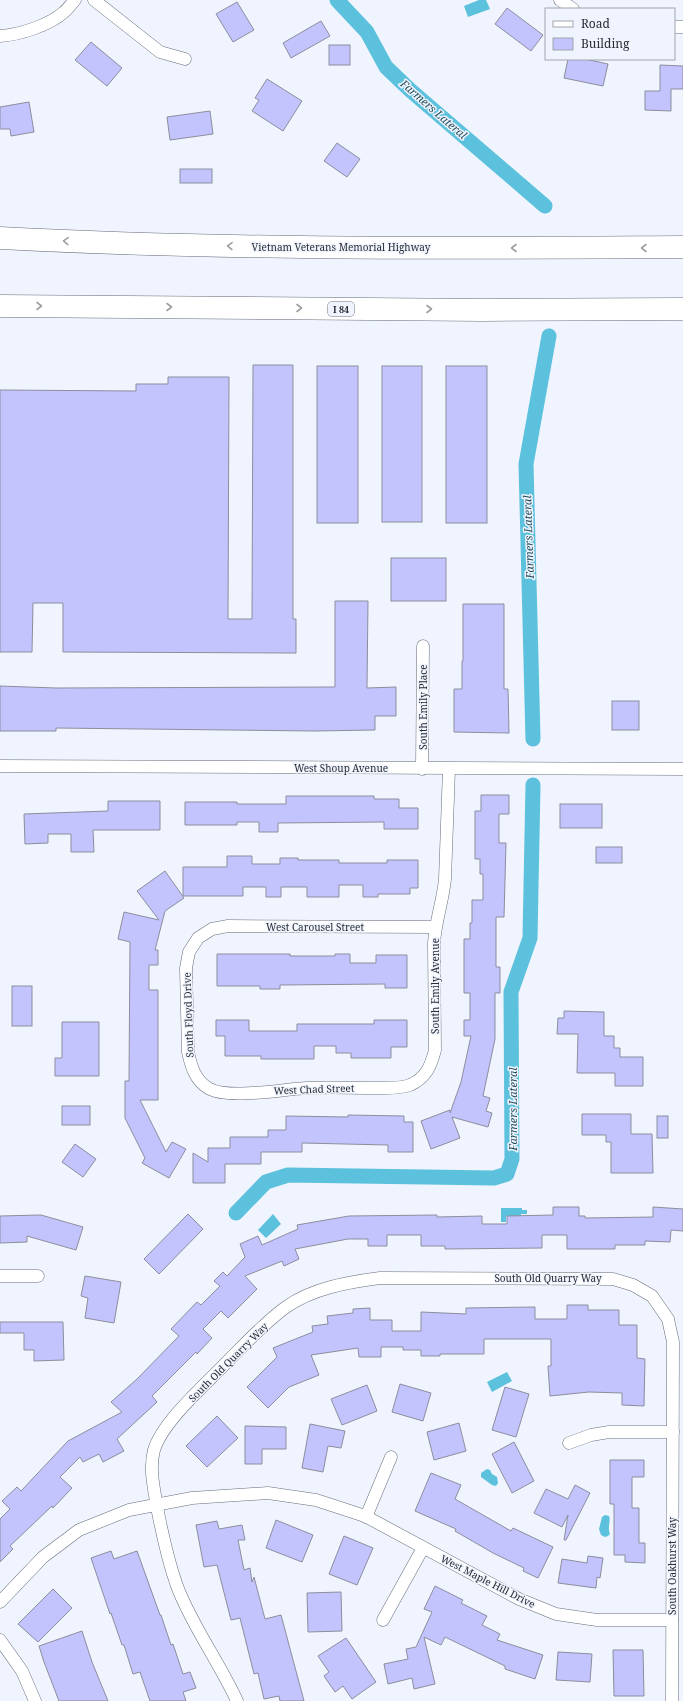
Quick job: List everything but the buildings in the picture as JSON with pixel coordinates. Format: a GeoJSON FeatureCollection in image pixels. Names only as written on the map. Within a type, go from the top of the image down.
{"type":"FeatureCollection","features":[{"type":"Feature","properties":{"kind":"highway","name":"Vietnam Veterans Memorial Highway"},"geometry":{"type":"LineString","coordinates":[[0,238],[105,244],[295,247],[683,248]]}},
{"type":"Feature","properties":{"kind":"highway","name":"I 84"},"geometry":{"type":"LineString","coordinates":[[0,306],[482,310],[683,309]]}},
{"type":"Feature","properties":{"kind":"street"},"geometry":{"type":"LineString","coordinates":[[0,36],[39,27],[64,12],[75,0]]}},
{"type":"Feature","properties":{"kind":"street"},"geometry":{"type":"LineString","coordinates":[[94,0],[160,52],[185,59]]}},
{"type":"Feature","properties":{"kind":"street"},"geometry":{"type":"LineString","coordinates":[[560,0],[572,8]]}},
{"type":"Feature","properties":{"kind":"street","name":"South Emily Place"},"geometry":{"type":"LineString","coordinates":[[422,769],[423,646]]}},
{"type":"Feature","properties":{"kind":"street","name":"West Shoup Avenue"},"geometry":{"type":"LineString","coordinates":[[0,766],[683,769]]}},
{"type":"Feature","properties":{"kind":"street","name":"South Emily Avenue"},"geometry":{"type":"LineString","coordinates":[[421,1080],[431,1067],[435,1050],[434,944],[435,927],[443,896],[445,879],[449,769]]}},
{"type":"Feature","properties":{"kind":"street","name":"West Carousel Street"},"geometry":{"type":"LineString","coordinates":[[198,938],[212,929],[228,926],[435,927]]}},
{"type":"Feature","properties":{"kind":"street","name":"South Floyd Drive"},"geometry":{"type":"LineString","coordinates":[[198,938],[189,952],[186,968],[188,1052],[196,1077],[208,1088]]}},
{"type":"Feature","properties":{"kind":"street","name":"West Chad Street"},"geometry":{"type":"LineString","coordinates":[[208,1088],[219,1092],[234,1093],[306,1088],[394,1088],[409,1086],[421,1080]]}},
{"type":"Feature","properties":{"kind":"street"},"geometry":{"type":"LineString","coordinates":[[0,1276],[38,1276]]}},
{"type":"Feature","properties":{"kind":"street","name":"South Old Quarry Way"},"geometry":{"type":"LineString","coordinates":[[236,1701],[226,1676],[193,1619],[177,1586],[162,1533],[152,1476],[154,1450],[166,1426],[257,1331],[287,1306],[308,1295],[336,1286],[380,1278],[613,1279],[633,1285],[652,1296]]}},
{"type":"Feature","properties":{"kind":"street","name":"South Oakhurst Way"},"geometry":{"type":"LineString","coordinates":[[652,1296],[668,1319],[673,1342],[672,1701]]}},
{"type":"Feature","properties":{"kind":"street"},"geometry":{"type":"LineString","coordinates":[[569,1443],[591,1435],[609,1432],[673,1432]]}},
{"type":"Feature","properties":{"kind":"street"},"geometry":{"type":"LineString","coordinates":[[366,1517],[391,1457]]}},
{"type":"Feature","properties":{"kind":"street","name":"West Maple Hill Drive"},"geometry":{"type":"LineString","coordinates":[[0,1602],[43,1557],[79,1530],[129,1510],[157,1504],[192,1498],[268,1493],[316,1500],[366,1517],[519,1599],[556,1614],[597,1620],[672,1620]]}},
{"type":"Feature","properties":{"kind":"street"},"geometry":{"type":"LineString","coordinates":[[383,1620],[423,1548]]}},
{"type":"Feature","properties":{"kind":"street"},"geometry":{"type":"LineString","coordinates":[[0,1640],[22,1671],[35,1701]]}},
{"type":"Feature","properties":{"kind":"water"},"geometry":{"type":"Polygon","coordinates":[[[479,0],[486,0],[490,9],[468,17],[464,6],[479,0]]]}},
{"type":"Feature","properties":{"kind":"water"},"geometry":{"type":"Polygon","coordinates":[[[501,1208],[522,1208],[522,1210],[527,1210],[527,1214],[521,1214],[521,1216],[506,1216],[506,1222],[501,1222],[501,1208]]]}},
{"type":"Feature","properties":{"kind":"water"},"geometry":{"type":"Polygon","coordinates":[[[273,1214],[281,1224],[266,1238],[258,1230],[273,1214]]]}},
{"type":"Feature","properties":{"kind":"water"},"geometry":{"type":"Polygon","coordinates":[[[507,1372],[512,1381],[492,1392],[487,1382],[507,1372]]]}},
{"type":"Feature","properties":{"kind":"water"},"geometry":{"type":"Polygon","coordinates":[[[487,1469],[497,1477],[498,1483],[496,1486],[492,1485],[481,1477],[481,1473],[487,1469]]]}},
{"type":"Feature","properties":{"kind":"water"},"geometry":{"type":"Polygon","coordinates":[[[605,1515],[609,1516],[610,1534],[605,1537],[601,1535],[599,1529],[602,1517],[605,1515]]]}},
{"type":"Feature","properties":{"kind":"waterway","name":"Farmers Lateral"},"geometry":{"type":"LineString","coordinates":[[337,0],[367,32],[386,67],[410,90],[545,206]]}},
{"type":"Feature","properties":{"kind":"waterway","name":"Farmers Lateral"},"geometry":{"type":"LineString","coordinates":[[533,739],[526,464],[549,336]]}},
{"type":"Feature","properties":{"kind":"waterway","name":"Farmers Lateral"},"geometry":{"type":"LineString","coordinates":[[236,1213],[266,1182],[288,1175],[494,1178],[507,1174],[512,1159],[511,992],[530,938],[533,785]]}}]}
